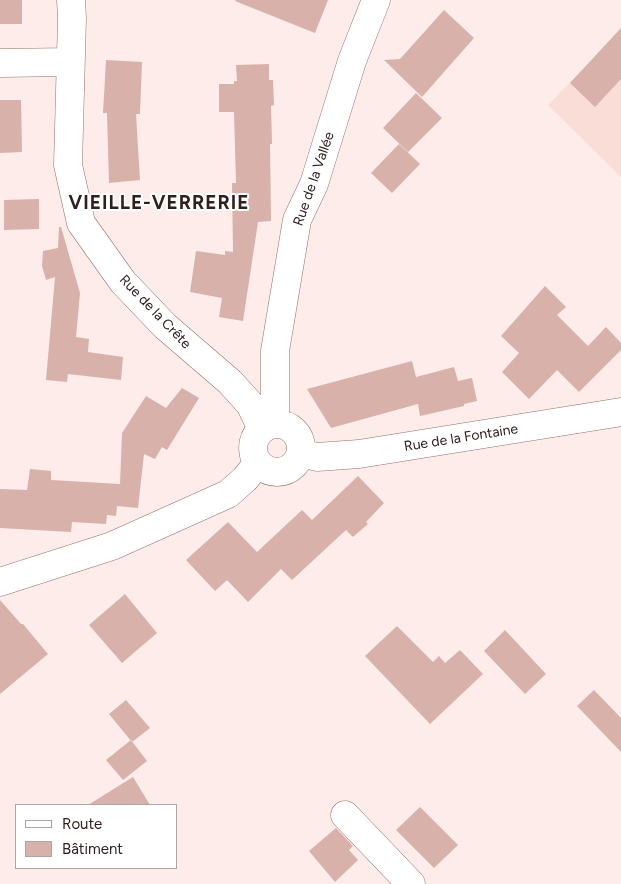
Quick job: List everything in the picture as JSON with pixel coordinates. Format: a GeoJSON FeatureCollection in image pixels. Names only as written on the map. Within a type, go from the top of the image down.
{"type":"FeatureCollection","features":[{"type":"Feature","properties":{"kind":"street","name":"Rue de la Crête"},"geometry":{"type":"LineString","coordinates":[[71,0],[68,165],[81,223],[123,282],[165,326],[230,382],[268,426]]}},
{"type":"Feature","properties":{"kind":"street","name":"Rue de la Vallée"},"geometry":{"type":"LineString","coordinates":[[268,426],[275,350],[298,220],[314,184],[352,61],[376,0]]}},
{"type":"Feature","properties":{"kind":"street"},"geometry":{"type":"LineString","coordinates":[[0,63],[70,62]]}},
{"type":"Feature","properties":{"kind":"street","name":"Rue de la Fontaine"},"geometry":{"type":"LineString","coordinates":[[301,453],[317,458],[359,454],[621,412]]}},
{"type":"Feature","properties":{"kind":"street"},"geometry":{"type":"LineString","coordinates":[[285,424],[293,429],[299,437],[301,453],[296,464],[288,470],[279,472],[269,471],[261,466],[255,459],[252,450],[254,440],[259,432],[268,426],[285,424]]}},
{"type":"Feature","properties":{"kind":"street"},"geometry":{"type":"LineString","coordinates":[[0,582],[112,546],[228,494],[245,480],[258,463]]}},
{"type":"Feature","properties":{"kind":"street"},"geometry":{"type":"LineString","coordinates":[[345,815],[411,884]]}},
{"type":"Feature","properties":{"kind":"shaded area"},"geometry":{"type":"Polygon","coordinates":[[[621,30],[621,177],[548,105],[621,30]]]}},
{"type":"Feature","properties":{"kind":"building"},"geometry":{"type":"Polygon","coordinates":[[[0,0],[22,0],[22,24],[0,24],[0,0]]]}},
{"type":"Feature","properties":{"kind":"building"},"geometry":{"type":"Polygon","coordinates":[[[236,0],[328,0],[315,33],[236,0]]]}},
{"type":"Feature","properties":{"kind":"building"},"geometry":{"type":"Polygon","coordinates":[[[444,10],[474,38],[422,97],[384,60],[400,59],[444,10]]]}},
{"type":"Feature","properties":{"kind":"building"},"geometry":{"type":"Polygon","coordinates":[[[621,28],[621,79],[595,107],[570,83],[621,28]]]}},
{"type":"Feature","properties":{"kind":"building"},"geometry":{"type":"Polygon","coordinates":[[[106,60],[142,62],[140,114],[136,114],[140,180],[109,183],[107,113],[103,113],[106,60]]]}},
{"type":"Feature","properties":{"kind":"building"},"geometry":{"type":"Polygon","coordinates":[[[269,64],[269,80],[273,80],[274,105],[271,106],[272,144],[270,144],[271,221],[258,222],[243,321],[219,317],[222,298],[190,292],[196,251],[225,255],[225,251],[233,252],[232,183],[236,183],[234,112],[219,112],[219,84],[234,84],[234,81],[237,81],[236,65],[269,64]]]}},
{"type":"Feature","properties":{"kind":"building"},"geometry":{"type":"Polygon","coordinates":[[[416,93],[442,118],[408,152],[383,128],[416,93]]]}},
{"type":"Feature","properties":{"kind":"building"},"geometry":{"type":"Polygon","coordinates":[[[0,100],[21,100],[22,152],[0,153],[0,100]]]}},
{"type":"Feature","properties":{"kind":"building"},"geometry":{"type":"Polygon","coordinates":[[[399,144],[420,164],[392,193],[371,173],[399,144]]]}},
{"type":"Feature","properties":{"kind":"building"},"geometry":{"type":"Polygon","coordinates":[[[39,199],[39,229],[4,230],[4,200],[39,199]]]}},
{"type":"Feature","properties":{"kind":"building"},"geometry":{"type":"Polygon","coordinates":[[[59,227],[61,227],[80,293],[76,337],[89,339],[88,352],[123,357],[121,380],[68,374],[67,382],[46,380],[55,277],[46,280],[42,266],[43,251],[58,248],[59,227]]]}},
{"type":"Feature","properties":{"kind":"building"},"geometry":{"type":"Polygon","coordinates":[[[545,286],[566,307],[557,315],[588,346],[606,327],[621,343],[621,350],[579,392],[557,370],[529,399],[502,372],[519,353],[501,336],[545,286]]]}},
{"type":"Feature","properties":{"kind":"building"},"geometry":{"type":"Polygon","coordinates":[[[412,361],[416,377],[454,367],[458,381],[472,378],[477,401],[464,404],[464,406],[420,416],[418,404],[331,428],[307,389],[412,361]]]}},
{"type":"Feature","properties":{"kind":"building"},"geometry":{"type":"Polygon","coordinates":[[[182,388],[199,398],[167,450],[162,447],[155,459],[144,454],[138,508],[117,506],[116,516],[107,515],[106,524],[72,522],[71,532],[0,528],[0,489],[27,490],[30,469],[51,471],[51,480],[120,484],[122,433],[146,396],[166,408],[182,388]]]}},
{"type":"Feature","properties":{"kind":"building"},"geometry":{"type":"Polygon","coordinates":[[[358,476],[384,503],[366,522],[368,524],[353,537],[346,530],[292,580],[281,569],[248,602],[227,580],[215,591],[186,560],[228,522],[257,552],[302,510],[312,520],[358,476]]]}},
{"type":"Feature","properties":{"kind":"building"},"geometry":{"type":"Polygon","coordinates":[[[125,594],[157,633],[122,663],[89,625],[125,594]]]}},
{"type":"Feature","properties":{"kind":"building"},"geometry":{"type":"Polygon","coordinates":[[[0,600],[48,654],[0,694],[0,600]]]}},
{"type":"Feature","properties":{"kind":"building"},"geometry":{"type":"Polygon","coordinates":[[[397,626],[433,662],[439,656],[445,663],[460,650],[483,674],[430,724],[365,656],[397,626]]]}},
{"type":"Feature","properties":{"kind":"building"},"geometry":{"type":"Polygon","coordinates":[[[505,630],[546,674],[525,694],[484,651],[505,630]]]}},
{"type":"Feature","properties":{"kind":"building"},"geometry":{"type":"Polygon","coordinates":[[[594,690],[621,718],[621,752],[577,706],[594,690]]]}},
{"type":"Feature","properties":{"kind":"building"},"geometry":{"type":"Polygon","coordinates":[[[126,700],[150,728],[132,742],[109,714],[126,700]]]}},
{"type":"Feature","properties":{"kind":"building"},"geometry":{"type":"Polygon","coordinates":[[[131,740],[147,761],[123,780],[106,760],[131,740]]]}},
{"type":"Feature","properties":{"kind":"building"},"geometry":{"type":"Polygon","coordinates":[[[133,777],[149,804],[90,804],[133,777]]]}},
{"type":"Feature","properties":{"kind":"building"},"geometry":{"type":"Polygon","coordinates":[[[420,807],[458,845],[434,868],[396,830],[420,807]]]}},
{"type":"Feature","properties":{"kind":"building"},"geometry":{"type":"Polygon","coordinates":[[[336,828],[353,846],[349,850],[358,860],[335,882],[309,851],[336,828]]]}},
{"type":"Feature","properties":{"kind":"district","name":"VIEILLE-VERRERIE"},"geometry":{"type":"Point","coordinates":[159,203]}}]}
